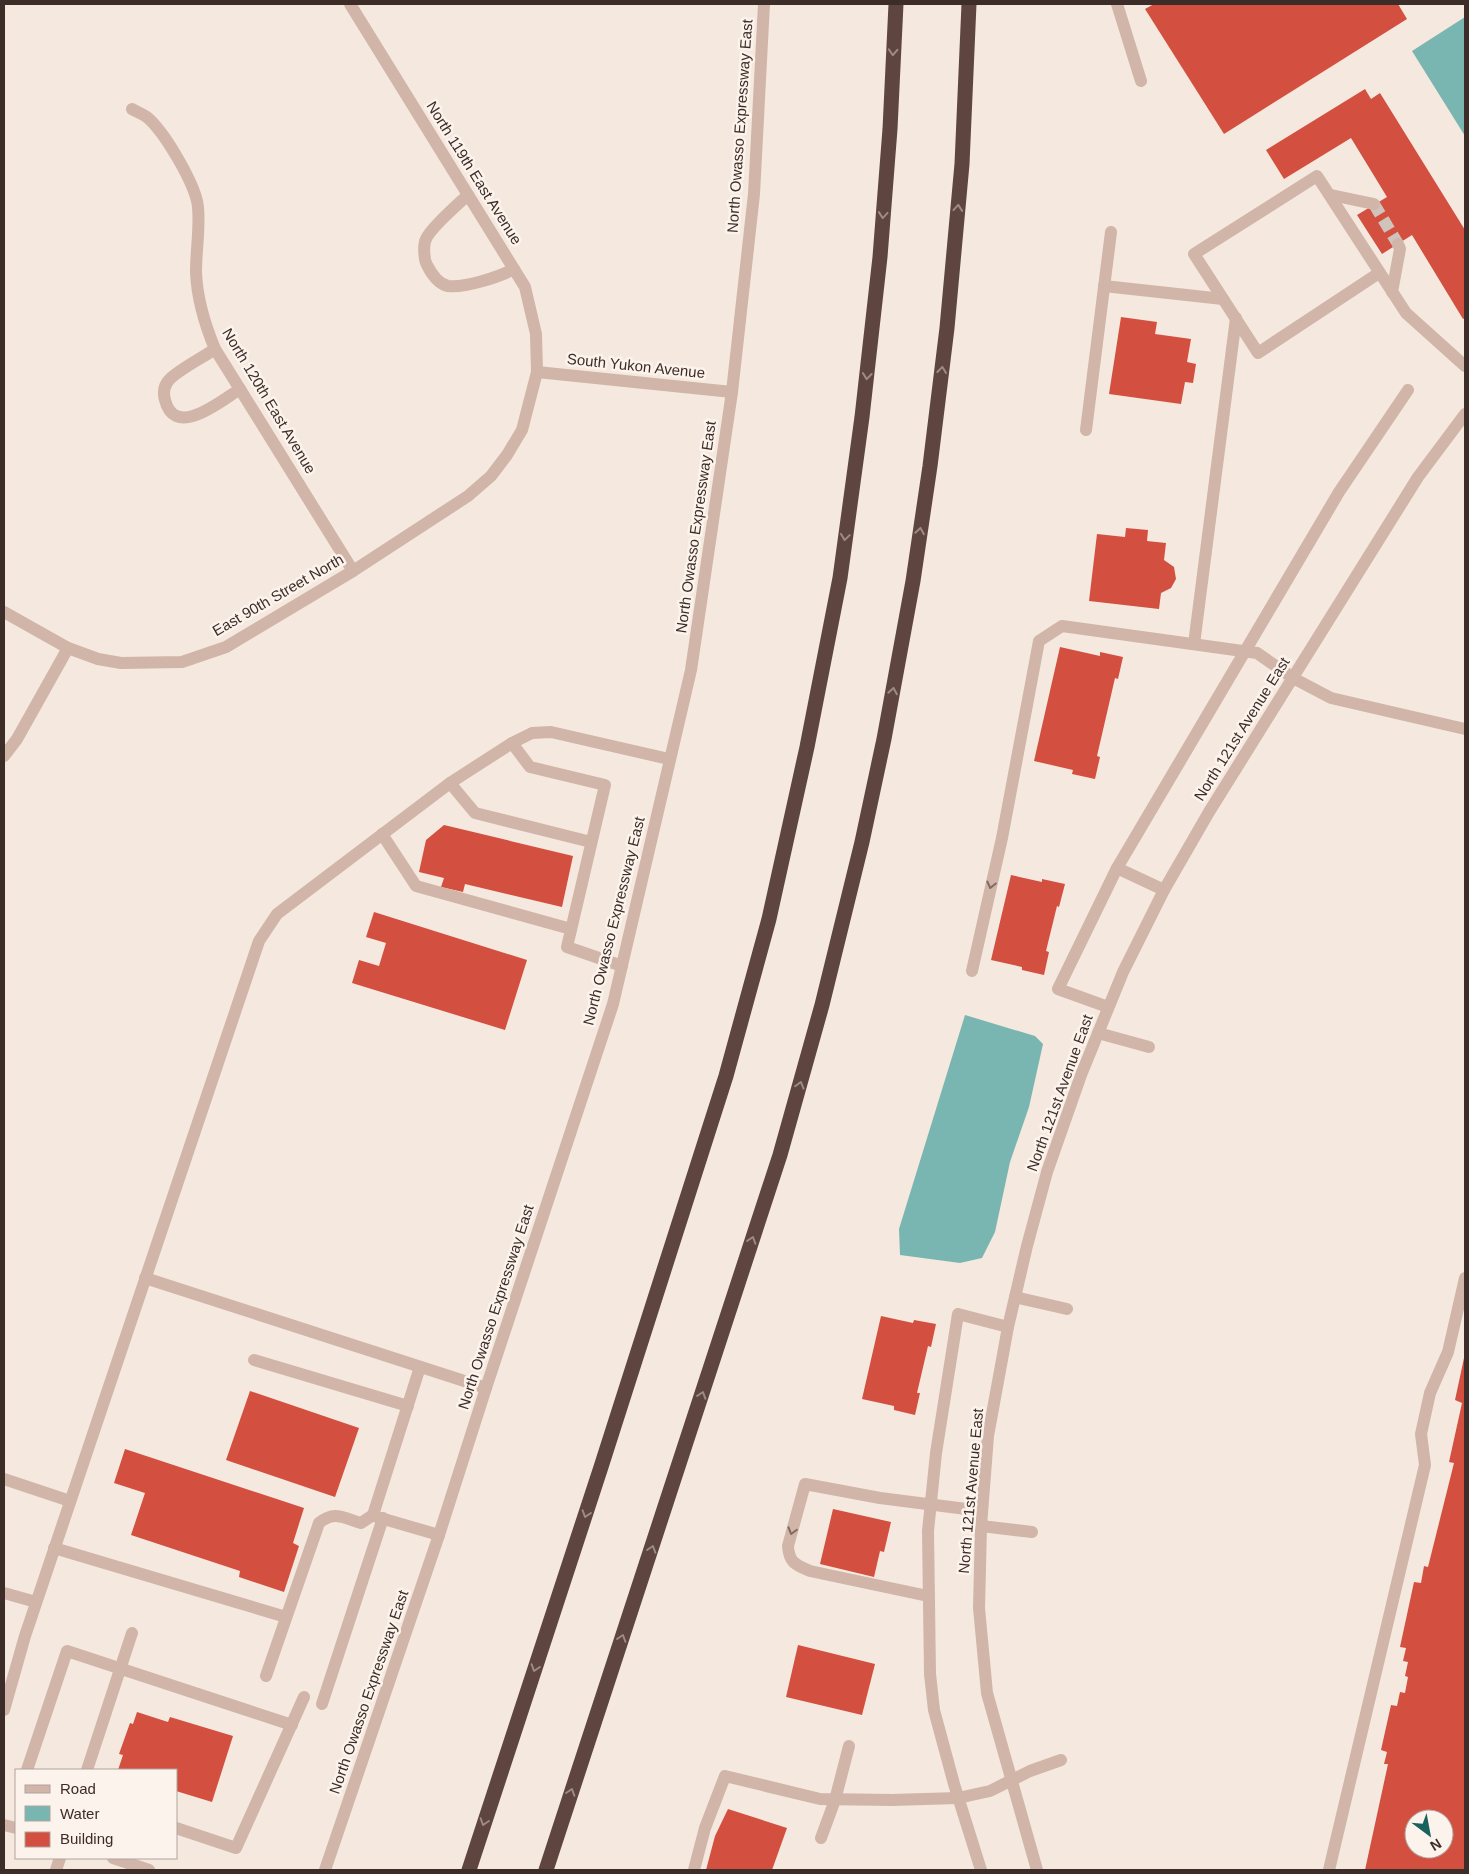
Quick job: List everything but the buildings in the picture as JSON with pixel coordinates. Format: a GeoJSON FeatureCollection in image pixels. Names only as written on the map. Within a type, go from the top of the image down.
{"type":"FeatureCollection","features":[{"type":"Feature","properties":{"kind":"highway"},"geometry":{"type":"LineString","coordinates":[[469,1870],[697,1168],[726,1076],[769,919],[807,747],[840,578],[862,417],[880,257],[890,129],[896,4]]}},
{"type":"Feature","properties":{"kind":"highway"},"geometry":{"type":"LineString","coordinates":[[546,1870],[780,1155],[822,1005],[862,842],[884,739],[913,581],[930,466],[947,328],[962,164],[969,4]]}},
{"type":"Feature","properties":{"kind":"street","name":"North 119th East Avenue"},"geometry":{"type":"LineString","coordinates":[[350,4],[525,287],[536,334],[537,372]]}},
{"type":"Feature","properties":{"kind":"street","name":"North Owasso Expressway East"},"geometry":{"type":"LineString","coordinates":[[326,1870],[439,1535],[613,1004],[622,966],[691,670],[732,392],[754,194],[764,4]]}},
{"type":"Feature","properties":{"kind":"street"},"geometry":{"type":"LineString","coordinates":[[1118,4],[1141,81]]}},
{"type":"Feature","properties":{"kind":"street","name":"North 120th East Avenue"},"geometry":{"type":"LineString","coordinates":[[132,108],[149,119],[169,145],[193,188],[198,206],[196,273],[204,323],[215,349],[353,571]]}},
{"type":"Feature","properties":{"kind":"street"},"geometry":{"type":"LineString","coordinates":[[1379,273],[1258,353],[1194,254],[1317,176],[1406,313],[1465,366]]}},
{"type":"Feature","properties":{"kind":"street"},"geometry":{"type":"LineString","coordinates":[[468,195],[451,210],[426,239],[424,261],[432,276],[447,286],[498,277],[514,269]]}},
{"type":"Feature","properties":{"kind":"street"},"geometry":{"type":"LineString","coordinates":[[1331,195],[1374,204]]}},
{"type":"Feature","properties":{"kind":"street"},"geometry":{"type":"LineString","coordinates":[[1086,430],[1111,232]]}},
{"type":"Feature","properties":{"kind":"street"},"geometry":{"type":"LineString","coordinates":[[1392,292],[1400,249],[1398,244]]}},
{"type":"Feature","properties":{"kind":"street"},"geometry":{"type":"LineString","coordinates":[[1104,286],[1223,299]]}},
{"type":"Feature","properties":{"kind":"street"},"geometry":{"type":"LineString","coordinates":[[1194,644],[1236,318]]}},
{"type":"Feature","properties":{"kind":"street"},"geometry":{"type":"LineString","coordinates":[[215,349],[169,380],[164,389],[167,407],[172,414],[179,418],[195,417],[240,389]]}},
{"type":"Feature","properties":{"kind":"street","name":"South Yukon Avenue"},"geometry":{"type":"LineString","coordinates":[[537,372],[732,392]]}},
{"type":"Feature","properties":{"kind":"street","name":"East 90th Street North"},"geometry":{"type":"LineString","coordinates":[[4,612],[68,648],[98,659],[121,663],[182,662],[226,647],[353,571],[468,496],[491,476],[507,455],[522,430],[537,372]]}},
{"type":"Feature","properties":{"kind":"street"},"geometry":{"type":"LineString","coordinates":[[1108,1007],[1058,989],[1116,868],[1339,492],[1408,390]]}},
{"type":"Feature","properties":{"kind":"street","name":"North 121st Avenue East"},"geometry":{"type":"LineString","coordinates":[[1037,1870],[987,1693],[979,1608],[981,1526],[988,1436],[1008,1327],[1047,1172],[1081,1075],[1108,1007],[1123,972],[1164,890],[1209,812],[1418,477],[1465,414]]}},
{"type":"Feature","properties":{"kind":"street"},"geometry":{"type":"LineString","coordinates":[[972,971],[1002,838],[1039,641],[1062,626],[1257,653],[1293,678],[1331,698],[1465,728]]}},
{"type":"Feature","properties":{"kind":"street"},"geometry":{"type":"LineString","coordinates":[[4,756],[17,739],[68,648]]}},
{"type":"Feature","properties":{"kind":"street"},"geometry":{"type":"LineString","coordinates":[[4,1710],[36,1602],[258,941],[277,914],[382,834],[450,783],[512,743],[532,733],[551,732],[669,759]]}},
{"type":"Feature","properties":{"kind":"street"},"geometry":{"type":"LineString","coordinates":[[512,743],[530,767],[605,785],[567,947],[622,966]]}},
{"type":"Feature","properties":{"kind":"street"},"geometry":{"type":"LineString","coordinates":[[450,783],[475,813],[591,842]]}},
{"type":"Feature","properties":{"kind":"street"},"geometry":{"type":"LineString","coordinates":[[382,834],[416,886],[571,929]]}},
{"type":"Feature","properties":{"kind":"street"},"geometry":{"type":"LineString","coordinates":[[1116,868],[1164,890]]}},
{"type":"Feature","properties":{"kind":"street"},"geometry":{"type":"LineString","coordinates":[[1098,1032],[1150,1047]]}},
{"type":"Feature","properties":{"kind":"street"},"geometry":{"type":"LineString","coordinates":[[145,1278],[486,1388]]}},
{"type":"Feature","properties":{"kind":"street"},"geometry":{"type":"LineString","coordinates":[[1329,1870],[1425,1465],[1422,1434],[1430,1393],[1448,1352],[1465,1278]]}},
{"type":"Feature","properties":{"kind":"street"},"geometry":{"type":"LineString","coordinates":[[1015,1298],[1067,1309]]}},
{"type":"Feature","properties":{"kind":"street"},"geometry":{"type":"LineString","coordinates":[[981,1870],[958,1798],[934,1710],[930,1674],[928,1531],[936,1453],[958,1314],[1008,1327]]}},
{"type":"Feature","properties":{"kind":"street"},"geometry":{"type":"LineString","coordinates":[[254,1360],[408,1406]]}},
{"type":"Feature","properties":{"kind":"street"},"geometry":{"type":"LineString","coordinates":[[322,1704],[378,1517],[420,1367]]}},
{"type":"Feature","properties":{"kind":"street"},"geometry":{"type":"LineString","coordinates":[[4,1480],[70,1501]]}},
{"type":"Feature","properties":{"kind":"street"},"geometry":{"type":"LineString","coordinates":[[928,1596],[810,1571],[796,1565],[789,1556],[788,1546],[805,1484],[931,1506],[982,1511]]}},
{"type":"Feature","properties":{"kind":"street"},"geometry":{"type":"LineString","coordinates":[[266,1676],[319,1523],[327,1516],[334,1515],[361,1524],[378,1517],[439,1535]]}},
{"type":"Feature","properties":{"kind":"street"},"geometry":{"type":"LineString","coordinates":[[981,1526],[1032,1532]]}},
{"type":"Feature","properties":{"kind":"street"},"geometry":{"type":"LineString","coordinates":[[54,1548],[286,1617]]}},
{"type":"Feature","properties":{"kind":"street"},"geometry":{"type":"LineString","coordinates":[[4,1593],[36,1602]]}},
{"type":"Feature","properties":{"kind":"street"},"geometry":{"type":"LineString","coordinates":[[87,1769],[132,1633]]}},
{"type":"Feature","properties":{"kind":"street"},"geometry":{"type":"LineString","coordinates":[[27,1769],[67,1651],[292,1725]]}},
{"type":"Feature","properties":{"kind":"street"},"geometry":{"type":"LineString","coordinates":[[178,1829],[236,1848],[304,1697]]}},
{"type":"Feature","properties":{"kind":"street"},"geometry":{"type":"LineString","coordinates":[[821,1838],[835,1800],[849,1746]]}},
{"type":"Feature","properties":{"kind":"street"},"geometry":{"type":"LineString","coordinates":[[694,1870],[705,1828],[725,1776],[820,1799],[892,1800],[958,1798],[990,1790],[1030,1770],[1061,1760]]}},
{"type":"Feature","properties":{"kind":"street"},"geometry":{"type":"LineString","coordinates":[[116,1859],[149,1870]]}},
{"type":"Feature","properties":{"kind":"water"},"geometry":{"type":"Polygon","coordinates":[[[1465,17],[1465,136],[1412,51],[1465,17]]]}},
{"type":"Feature","properties":{"kind":"water"},"geometry":{"type":"Polygon","coordinates":[[[965,1015],[1035,1036],[1043,1044],[1029,1107],[1010,1162],[995,1232],[982,1258],[960,1263],[900,1255],[899,1229],[965,1015]]]}},
{"type":"Feature","properties":{"kind":"tunnel"},"geometry":{"type":"LineString","coordinates":[[1374,204],[1398,244]]}}]}
